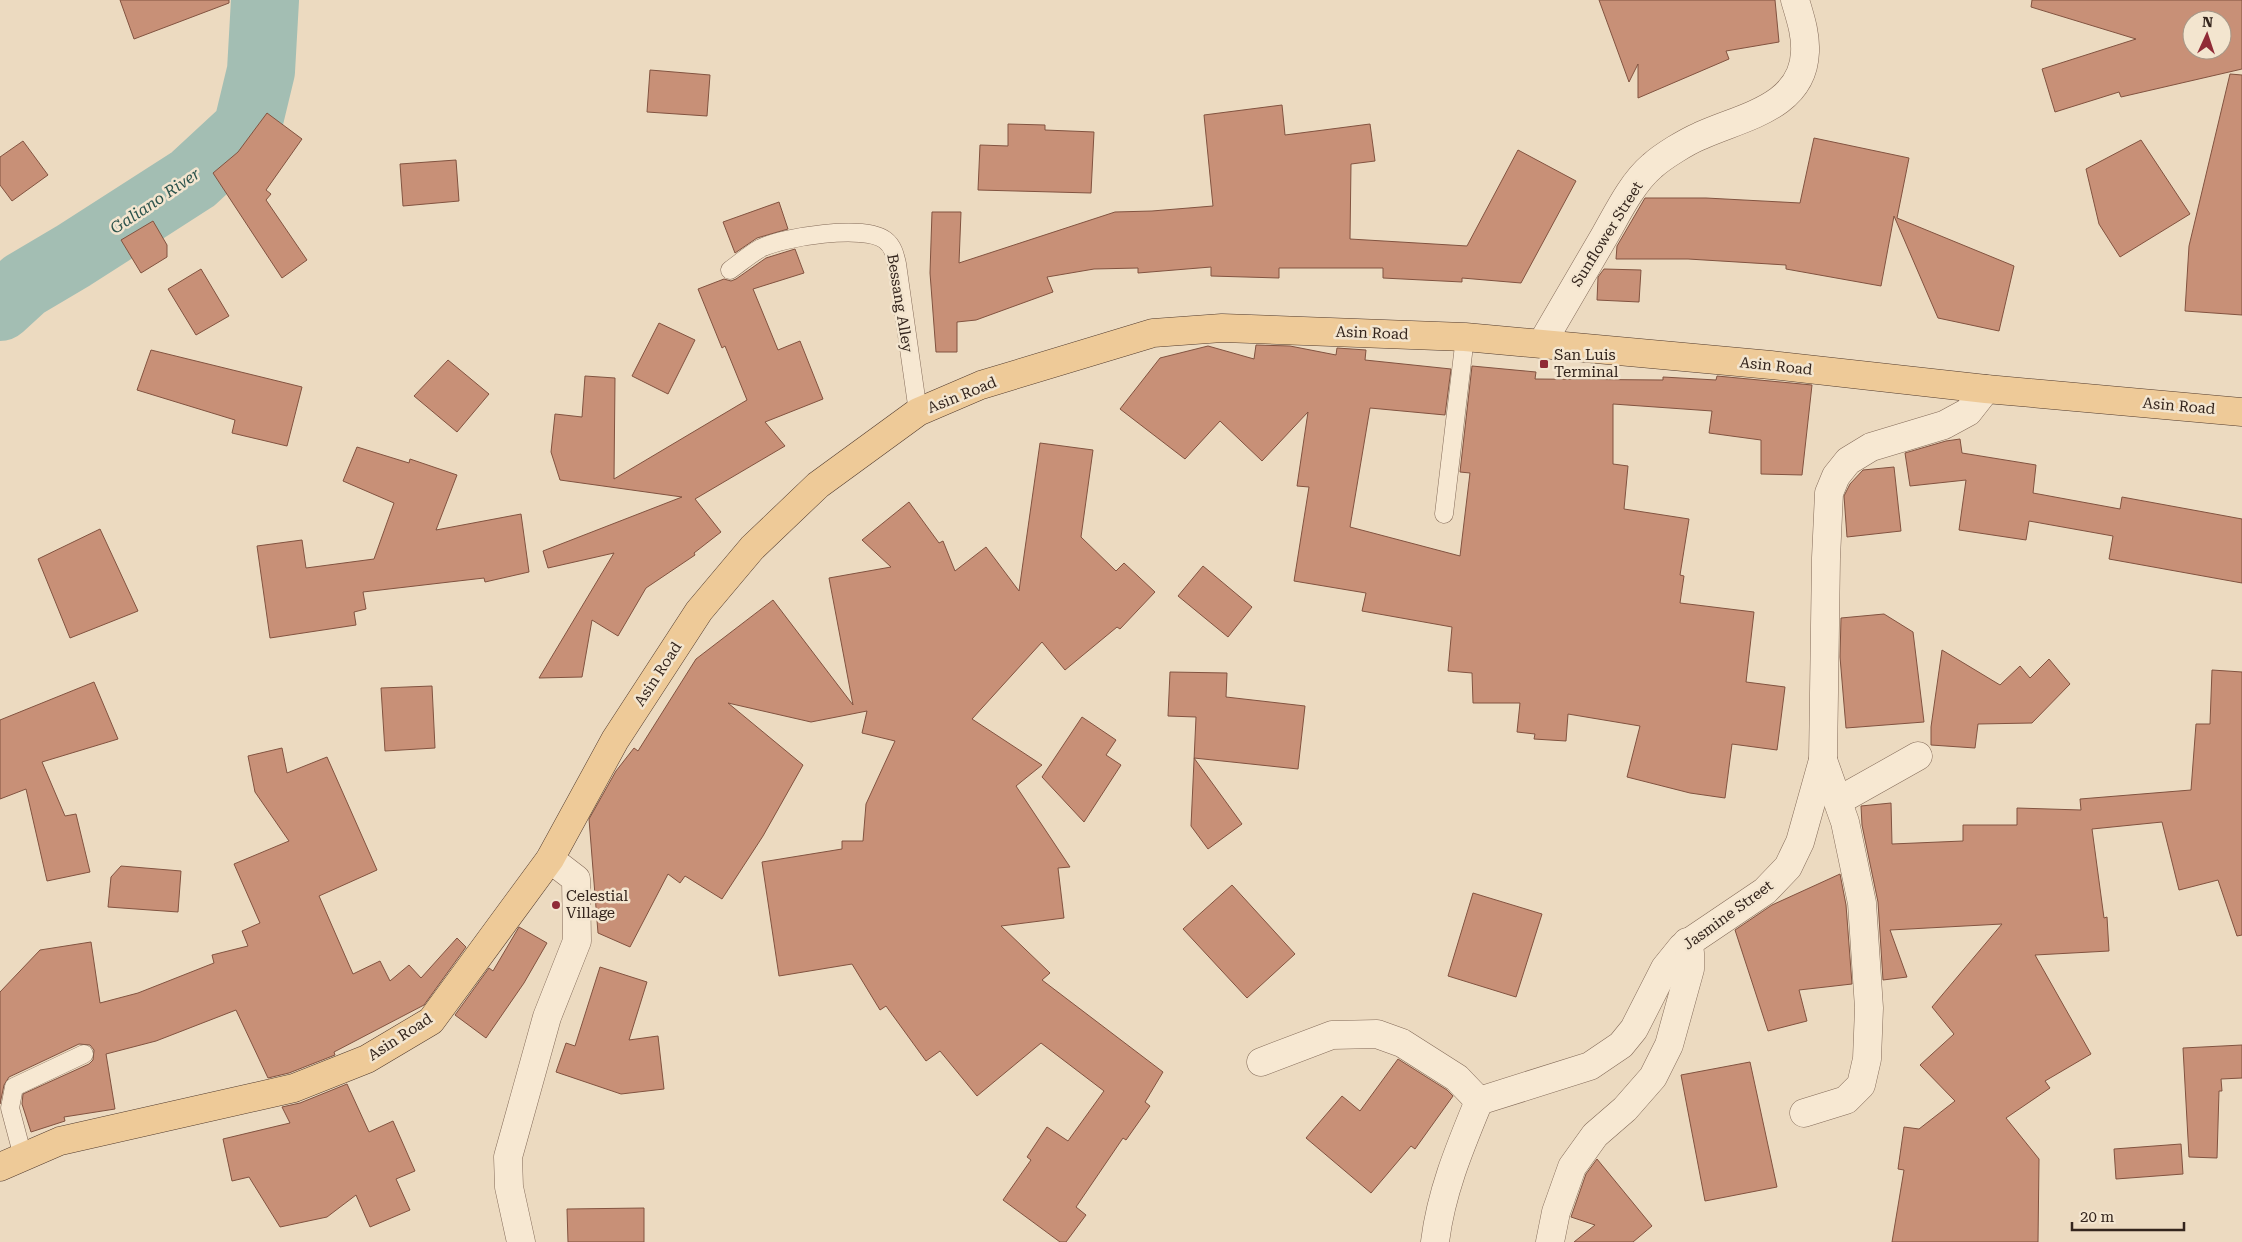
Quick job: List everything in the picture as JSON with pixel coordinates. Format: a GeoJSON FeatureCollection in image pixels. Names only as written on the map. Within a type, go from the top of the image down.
{"type":"FeatureCollection","features":[{"type":"Feature","properties":{"kind":"main road","name":"Asin Road"},"geometry":{"type":"LineString","coordinates":[[12,1162],[60,1141],[294,1088],[368,1059],[431,1021],[550,859],[615,740],[699,611],[752,548],[818,486],[918,412],[981,385],[1153,333],[1222,328],[1465,336],[1986,389],[2242,412]]}},
{"type":"Feature","properties":{"kind":"street","name":"Sunflower Street"},"geometry":{"type":"LineString","coordinates":[[1542,343],[1614,218],[1635,186],[1652,166],[1698,136],[1768,109],[1791,91],[1800,77],[1805,53],[1804,36],[1795,0]]}},
{"type":"Feature","properties":{"kind":"street","name":"Jasmine Street"},"geometry":{"type":"LineString","coordinates":[[1479,1100],[1590,1066],[1621,1045],[1644,1011],[1665,968],[1687,942],[1764,891],[1788,867],[1800,842],[1823,760],[1826,558],[1829,493],[1836,476],[1848,461],[1871,447],[1944,426],[1968,412],[1986,389]]}},
{"type":"Feature","properties":{"kind":"street"},"geometry":{"type":"LineString","coordinates":[[1838,801],[1918,756]]}},
{"type":"Feature","properties":{"kind":"street"},"geometry":{"type":"LineString","coordinates":[[1804,1113],[1846,1100],[1861,1085],[1867,1059],[1869,1008],[1862,903],[1845,822],[1823,760]]}},
{"type":"Feature","properties":{"kind":"street"},"geometry":{"type":"LineString","coordinates":[[521,1242],[509,1187],[508,1157],[547,1017],[577,941],[576,878],[550,859]]}},
{"type":"Feature","properties":{"kind":"street"},"geometry":{"type":"LineString","coordinates":[[1550,1242],[1556,1212],[1572,1167],[1595,1135],[1625,1110],[1653,1077],[1669,1045],[1690,969],[1690,952],[1687,942]]}},
{"type":"Feature","properties":{"kind":"street"},"geometry":{"type":"LineString","coordinates":[[1261,1062],[1332,1035],[1378,1034],[1402,1043],[1457,1078],[1479,1100],[1447,1183],[1439,1212],[1435,1242]]}},
{"type":"Feature","properties":{"kind":"lane","name":"Bessang Alley"},"geometry":{"type":"LineString","coordinates":[[730,270],[761,248],[791,238],[822,233],[865,234],[884,239],[893,248],[897,264],[918,412]]}},
{"type":"Feature","properties":{"kind":"lane"},"geometry":{"type":"LineString","coordinates":[[1444,514],[1465,336]]}},
{"type":"Feature","properties":{"kind":"lane"},"geometry":{"type":"LineString","coordinates":[[12,1162],[10,1108],[14,1087],[84,1054]]}},
{"type":"Feature","properties":{"kind":"building"},"geometry":{"type":"Polygon","coordinates":[[[120,0],[229,0],[229,3],[134,39],[120,0]]]}},
{"type":"Feature","properties":{"kind":"building"},"geometry":{"type":"Polygon","coordinates":[[[1599,0],[1775,0],[1779,42],[1726,51],[1729,59],[1638,98],[1638,64],[1629,82],[1599,0]]]}},
{"type":"Feature","properties":{"kind":"building"},"geometry":{"type":"Polygon","coordinates":[[[2032,0],[2242,0],[2242,69],[2121,97],[2119,92],[2055,112],[2042,69],[2136,39],[2031,7],[2032,0]]]}},
{"type":"Feature","properties":{"kind":"building"},"geometry":{"type":"Polygon","coordinates":[[[650,70],[710,75],[707,116],[647,112],[650,70]]]}},
{"type":"Feature","properties":{"kind":"building"},"geometry":{"type":"Polygon","coordinates":[[[2230,74],[2242,75],[2242,315],[2185,311],[2189,246],[2230,74]]]}},
{"type":"Feature","properties":{"kind":"building"},"geometry":{"type":"Polygon","coordinates":[[[1282,105],[1285,135],[1370,124],[1375,161],[1351,164],[1350,239],[1467,246],[1518,150],[1576,181],[1521,283],[1462,278],[1462,282],[1383,278],[1383,268],[1279,268],[1279,278],[1211,276],[1211,267],[1138,273],[1138,268],[1094,269],[1047,277],[1053,292],[976,320],[957,322],[957,352],[936,352],[930,273],[932,212],[961,212],[959,263],[1115,212],[1213,206],[1204,115],[1282,105]]]}},
{"type":"Feature","properties":{"kind":"building"},"geometry":{"type":"Polygon","coordinates":[[[267,113],[302,139],[266,190],[271,194],[266,200],[307,260],[282,278],[213,173],[238,152],[267,113]]]}},
{"type":"Feature","properties":{"kind":"building"},"geometry":{"type":"Polygon","coordinates":[[[1008,124],[1045,125],[1045,130],[1094,132],[1091,193],[978,190],[980,145],[1008,146],[1008,124]]]}},
{"type":"Feature","properties":{"kind":"building"},"geometry":{"type":"Polygon","coordinates":[[[1814,138],[1909,158],[1897,218],[2014,266],[1999,331],[1938,318],[1894,216],[1881,286],[1786,269],[1786,265],[1688,259],[1616,259],[1617,246],[1645,198],[1706,198],[1800,203],[1814,138]]]}},
{"type":"Feature","properties":{"kind":"building"},"geometry":{"type":"Polygon","coordinates":[[[2141,140],[2190,214],[2120,257],[2099,224],[2086,169],[2141,140]]]}},
{"type":"Feature","properties":{"kind":"building"},"geometry":{"type":"Polygon","coordinates":[[[23,141],[48,175],[12,201],[0,185],[0,157],[23,141]]]}},
{"type":"Feature","properties":{"kind":"building"},"geometry":{"type":"Polygon","coordinates":[[[456,160],[459,201],[403,206],[400,164],[456,160]]]}},
{"type":"Feature","properties":{"kind":"building"},"geometry":{"type":"Polygon","coordinates":[[[779,202],[788,229],[757,238],[735,253],[723,222],[779,202]]]}},
{"type":"Feature","properties":{"kind":"building"},"geometry":{"type":"Polygon","coordinates":[[[153,221],[167,245],[167,257],[141,273],[121,240],[153,221]]]}},
{"type":"Feature","properties":{"kind":"building"},"geometry":{"type":"Polygon","coordinates":[[[795,249],[804,273],[753,289],[778,350],[800,341],[823,399],[765,422],[785,446],[695,499],[721,532],[694,553],[695,555],[646,588],[618,636],[592,620],[582,677],[539,678],[614,553],[548,568],[543,551],[682,497],[560,480],[551,452],[555,414],[582,417],[585,376],[615,378],[614,479],[747,400],[725,346],[722,348],[698,289],[724,279],[731,281],[736,279],[766,258],[795,249]]]}},
{"type":"Feature","properties":{"kind":"building"},"geometry":{"type":"Polygon","coordinates":[[[201,269],[229,316],[196,335],[168,289],[201,269]]]}},
{"type":"Feature","properties":{"kind":"building"},"geometry":{"type":"Polygon","coordinates":[[[1604,269],[1641,270],[1639,302],[1597,300],[1598,277],[1604,269]]]}},
{"type":"Feature","properties":{"kind":"building"},"geometry":{"type":"Polygon","coordinates":[[[659,323],[695,340],[668,394],[632,376],[659,323]]]}},
{"type":"Feature","properties":{"kind":"building"},"geometry":{"type":"Polygon","coordinates":[[[1256,345],[1290,346],[1336,355],[1337,348],[1366,350],[1365,360],[1451,369],[1445,415],[1370,408],[1350,527],[1460,556],[1470,473],[1460,472],[1472,366],[1536,372],[1535,379],[1663,380],[1663,377],[1716,380],[1717,376],[1812,385],[1802,475],[1761,474],[1761,440],[1709,433],[1712,411],[1613,404],[1613,464],[1628,466],[1624,509],[1689,519],[1680,575],[1684,576],[1680,603],[1754,612],[1746,682],[1785,687],[1777,750],[1732,744],[1725,798],[1690,793],[1627,777],[1640,726],[1568,714],[1566,741],[1534,739],[1535,734],[1517,732],[1520,703],[1473,703],[1472,673],[1448,671],[1452,627],[1362,611],[1366,593],[1294,581],[1309,487],[1297,486],[1308,412],[1262,461],[1220,421],[1185,459],[1120,409],[1160,358],[1208,346],[1254,359],[1256,345]]]}},
{"type":"Feature","properties":{"kind":"building"},"geometry":{"type":"Polygon","coordinates":[[[151,350],[302,387],[287,446],[232,433],[235,420],[137,390],[151,350]]]}},
{"type":"Feature","properties":{"kind":"building"},"geometry":{"type":"Polygon","coordinates":[[[448,360],[489,394],[457,432],[414,396],[448,360]]]}},
{"type":"Feature","properties":{"kind":"building"},"geometry":{"type":"Polygon","coordinates":[[[1960,439],[1962,453],[2036,465],[2033,493],[2120,509],[2122,497],[2242,519],[2242,583],[2109,559],[2113,536],[2029,521],[2026,540],[1959,530],[1966,480],[1910,486],[1905,453],[1946,441],[1960,439]]]}},
{"type":"Feature","properties":{"kind":"building"},"geometry":{"type":"Polygon","coordinates":[[[1040,443],[1093,450],[1081,537],[1116,571],[1124,563],[1155,592],[1120,629],[1117,627],[1065,670],[1042,642],[972,719],[1042,765],[1016,786],[1070,867],[1058,868],[1064,918],[1001,926],[1050,973],[1042,980],[1163,1072],[1145,1102],[1150,1106],[1126,1140],[1123,1138],[1076,1207],[1086,1215],[1066,1242],[1060,1242],[1003,1200],[1031,1160],[1027,1157],[1047,1127],[1068,1141],[1104,1091],[1041,1043],[977,1096],[940,1051],[926,1061],[886,1006],[880,1010],[852,964],[779,976],[762,862],[842,849],[842,841],[863,841],[866,804],[895,741],[862,733],[867,711],[811,722],[728,703],[803,765],[763,836],[722,899],[685,876],[680,883],[668,874],[630,947],[598,933],[589,819],[616,771],[634,748],[638,751],[696,659],[773,600],[853,705],[829,578],[891,567],[862,540],[909,502],[939,543],[943,541],[955,571],[986,547],[1019,591],[1040,443]]]}},
{"type":"Feature","properties":{"kind":"building"},"geometry":{"type":"Polygon","coordinates":[[[357,447],[409,463],[410,459],[457,475],[436,530],[521,514],[529,572],[485,582],[484,578],[363,592],[366,609],[354,612],[356,625],[270,638],[257,546],[302,540],[306,568],[374,559],[394,503],[343,481],[357,447]]]}},
{"type":"Feature","properties":{"kind":"building"},"geometry":{"type":"Polygon","coordinates":[[[1894,467],[1901,531],[1847,537],[1844,496],[1850,484],[1863,470],[1894,467]]]}},
{"type":"Feature","properties":{"kind":"building"},"geometry":{"type":"Polygon","coordinates":[[[100,529],[138,611],[70,638],[38,559],[100,529]]]}},
{"type":"Feature","properties":{"kind":"building"},"geometry":{"type":"Polygon","coordinates":[[[1203,566],[1252,607],[1228,637],[1178,596],[1203,566]]]}},
{"type":"Feature","properties":{"kind":"building"},"geometry":{"type":"Polygon","coordinates":[[[1884,614],[1913,632],[1924,722],[1846,728],[1840,657],[1841,618],[1884,614]]]}},
{"type":"Feature","properties":{"kind":"building"},"geometry":{"type":"Polygon","coordinates":[[[1942,650],[2000,685],[2020,666],[2030,678],[2049,659],[2070,684],[2032,723],[1978,724],[1975,748],[1931,745],[1931,727],[1942,650]]]}},
{"type":"Feature","properties":{"kind":"building"},"geometry":{"type":"Polygon","coordinates":[[[2212,670],[2242,672],[2242,935],[2237,936],[2218,880],[2179,890],[2162,822],[2092,829],[2104,918],[2107,917],[2109,951],[2035,955],[2091,1054],[2045,1081],[2050,1088],[2006,1118],[2039,1159],[2038,1242],[1892,1242],[1904,1170],[1898,1169],[1904,1127],[1919,1129],[1955,1101],[1920,1065],[1954,1034],[1932,1007],[2002,924],[1890,930],[1907,977],[1883,980],[1878,902],[1862,825],[1861,806],[1891,803],[1892,844],[1963,841],[1963,825],[2017,825],[2017,808],[2081,810],[2080,799],[2191,790],[2196,724],[2210,724],[2212,670]]]}},
{"type":"Feature","properties":{"kind":"building"},"geometry":{"type":"Polygon","coordinates":[[[1170,672],[1227,673],[1226,697],[1305,706],[1298,769],[1194,758],[1196,717],[1168,716],[1170,672]]]}},
{"type":"Feature","properties":{"kind":"building"},"geometry":{"type":"Polygon","coordinates":[[[94,682],[118,739],[42,762],[65,816],[76,814],[90,872],[47,881],[26,789],[0,799],[0,720],[94,682]]]}},
{"type":"Feature","properties":{"kind":"building"},"geometry":{"type":"Polygon","coordinates":[[[432,686],[435,748],[385,751],[381,688],[432,686]]]}},
{"type":"Feature","properties":{"kind":"building"},"geometry":{"type":"Polygon","coordinates":[[[1082,717],[1116,740],[1106,755],[1121,765],[1084,822],[1042,777],[1082,717]]]}},
{"type":"Feature","properties":{"kind":"building"},"geometry":{"type":"Polygon","coordinates":[[[282,748],[287,773],[327,757],[377,870],[319,896],[353,974],[380,961],[390,981],[409,965],[421,978],[457,938],[466,947],[424,1005],[334,1052],[335,1055],[289,1073],[268,1078],[236,1010],[156,1041],[106,1054],[115,1109],[64,1117],[65,1121],[31,1132],[22,1104],[23,1094],[89,1064],[93,1060],[94,1050],[90,1045],[79,1044],[9,1077],[4,1085],[0,1104],[0,992],[40,950],[91,942],[100,1003],[138,993],[214,963],[212,955],[248,946],[242,931],[260,923],[234,864],[289,841],[255,792],[248,756],[282,748]]]}},
{"type":"Feature","properties":{"kind":"building"},"geometry":{"type":"Polygon","coordinates":[[[1194,758],[1242,824],[1208,849],[1191,826],[1194,758]]]}},
{"type":"Feature","properties":{"kind":"building"},"geometry":{"type":"Polygon","coordinates":[[[121,866],[181,871],[178,912],[108,907],[111,877],[121,866]]]}},
{"type":"Feature","properties":{"kind":"building"},"geometry":{"type":"Polygon","coordinates":[[[1840,874],[1846,905],[1852,984],[1799,990],[1807,1021],[1768,1031],[1735,930],[1772,905],[1840,874]]]}},
{"type":"Feature","properties":{"kind":"building"},"geometry":{"type":"Polygon","coordinates":[[[1232,885],[1295,954],[1247,998],[1183,929],[1232,885]]]}},
{"type":"Feature","properties":{"kind":"building"},"geometry":{"type":"Polygon","coordinates":[[[1473,893],[1542,914],[1516,997],[1448,976],[1473,893]]]}},
{"type":"Feature","properties":{"kind":"building"},"geometry":{"type":"Polygon","coordinates":[[[519,927],[547,943],[524,983],[486,1038],[455,1015],[489,968],[493,971],[519,927]]]}},
{"type":"Feature","properties":{"kind":"building"},"geometry":{"type":"Polygon","coordinates":[[[600,967],[647,982],[629,1040],[658,1036],[664,1089],[621,1094],[556,1072],[566,1043],[575,1046],[600,967]]]}},
{"type":"Feature","properties":{"kind":"building"},"geometry":{"type":"Polygon","coordinates":[[[2242,1045],[2242,1078],[2221,1079],[2222,1091],[2219,1091],[2217,1158],[2189,1157],[2183,1048],[2242,1045]]]}},
{"type":"Feature","properties":{"kind":"building"},"geometry":{"type":"Polygon","coordinates":[[[1398,1059],[1447,1090],[1453,1096],[1415,1149],[1411,1146],[1371,1193],[1306,1138],[1342,1096],[1360,1111],[1398,1059]]]}},
{"type":"Feature","properties":{"kind":"building"},"geometry":{"type":"Polygon","coordinates":[[[1750,1062],[1777,1187],[1705,1201],[1681,1075],[1750,1062]]]}},
{"type":"Feature","properties":{"kind":"building"},"geometry":{"type":"Polygon","coordinates":[[[347,1084],[369,1132],[393,1121],[415,1171],[396,1179],[410,1210],[370,1227],[356,1195],[327,1217],[280,1227],[249,1177],[232,1181],[223,1139],[290,1123],[282,1107],[300,1103],[347,1084]]]}},
{"type":"Feature","properties":{"kind":"building"},"geometry":{"type":"Polygon","coordinates":[[[2181,1144],[2183,1174],[2116,1179],[2114,1149],[2181,1144]]]}},
{"type":"Feature","properties":{"kind":"building"},"geometry":{"type":"Polygon","coordinates":[[[1597,1159],[1652,1226],[1633,1242],[1574,1242],[1595,1225],[1571,1217],[1586,1174],[1597,1159]]]}},
{"type":"Feature","properties":{"kind":"building"},"geometry":{"type":"Polygon","coordinates":[[[644,1208],[644,1242],[568,1242],[567,1209],[644,1208]]]}},
{"type":"Feature","properties":{"kind":"waterway","name":"Galiano River"},"geometry":{"type":"LineString","coordinates":[[0,307],[24,285],[193,179],[247,129],[261,71],[265,0]]}},
{"type":"Feature","properties":{"kind":"place","name":"San Luis Terminal"},"geometry":{"type":"Point","coordinates":[1544,364]}},
{"type":"Feature","properties":{"kind":"place","name":"Celestial Village"},"geometry":{"type":"Point","coordinates":[556,905]}}]}
